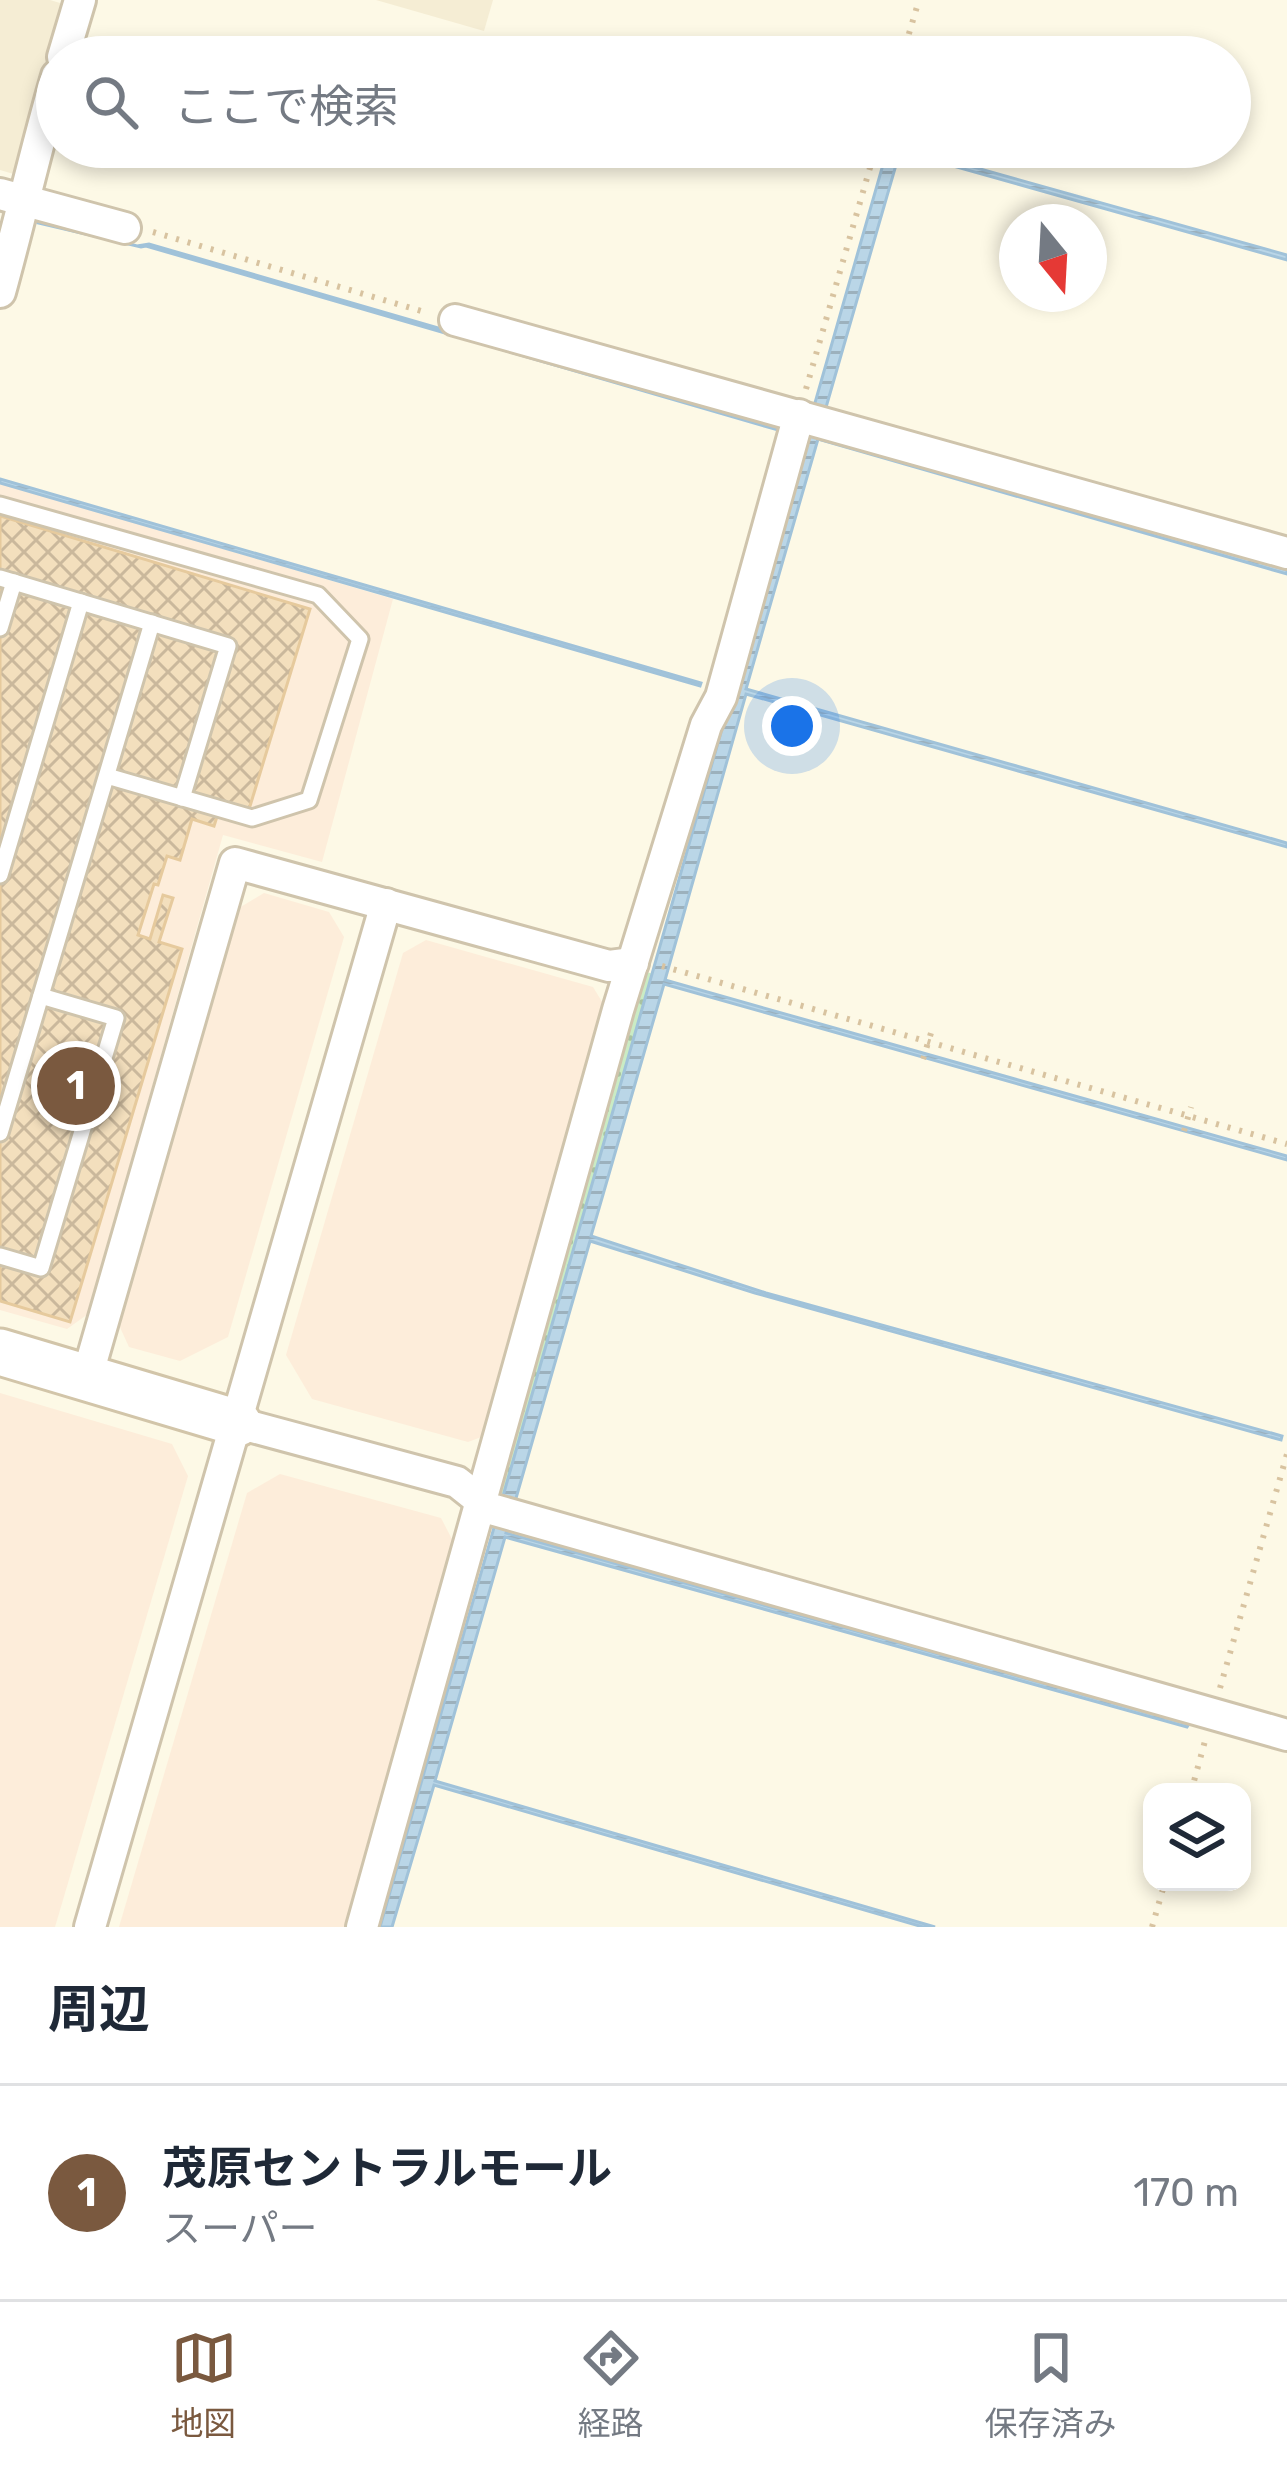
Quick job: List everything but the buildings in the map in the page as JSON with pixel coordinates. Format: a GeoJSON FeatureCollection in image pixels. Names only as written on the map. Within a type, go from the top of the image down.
{"type":"FeatureCollection","features":[{"type":"Feature","properties":{"kind":"street"},"geometry":{"type":"LineString","coordinates":[[69,36],[80,0]]}},
{"type":"Feature","properties":{"kind":"street"},"geometry":{"type":"LineString","coordinates":[[0,292],[11,196],[36,131]]}},
{"type":"Feature","properties":{"kind":"street"},"geometry":{"type":"LineString","coordinates":[[11,196],[124,228]]}},
{"type":"Feature","properties":{"kind":"street"},"geometry":{"type":"LineString","coordinates":[[455,320],[1287,554]]}},
{"type":"Feature","properties":{"kind":"street"},"geometry":{"type":"LineString","coordinates":[[362,1927],[633,963],[706,725],[721,697],[799,415]]}},
{"type":"Feature","properties":{"kind":"street"},"geometry":{"type":"LineString","coordinates":[[87,1377],[235,863],[609,966],[633,963]]}},
{"type":"Feature","properties":{"kind":"street"},"geometry":{"type":"LineString","coordinates":[[90,1927],[386,904]]}},
{"type":"Feature","properties":{"kind":"street"},"geometry":{"type":"LineString","coordinates":[[0,1352],[457,1482],[491,1509],[1287,1735]]}},
{"type":"Feature","properties":{"kind":"lane"},"geometry":{"type":"LineString","coordinates":[[0,505],[319,596],[360,639],[310,800],[252,818],[107,776]]}},
{"type":"Feature","properties":{"kind":"lane"},"geometry":{"type":"LineString","coordinates":[[0,628],[7,580],[228,646],[182,798]]}},
{"type":"Feature","properties":{"kind":"lane"},"geometry":{"type":"LineString","coordinates":[[0,874],[82,602]]}},
{"type":"Feature","properties":{"kind":"lane"},"geometry":{"type":"LineString","coordinates":[[0,1133],[152,623]]}},
{"type":"Feature","properties":{"kind":"lane"},"geometry":{"type":"LineString","coordinates":[[0,1256],[41,1268],[116,1018],[41,996]]}},
{"type":"Feature","properties":{"kind":"path"},"geometry":{"type":"LineString","coordinates":[[908,36],[919,0]]}},
{"type":"Feature","properties":{"kind":"path"},"geometry":{"type":"LineString","coordinates":[[799,415],[870,168]]}},
{"type":"Feature","properties":{"kind":"path"},"geometry":{"type":"LineString","coordinates":[[124,228],[142,229],[455,320]]}},
{"type":"Feature","properties":{"kind":"path"},"geometry":{"type":"LineString","coordinates":[[633,963],[645,961],[1190,1112],[1287,1144]]}},
{"type":"Feature","properties":{"kind":"path"},"geometry":{"type":"LineString","coordinates":[[923,1059],[931,1033]]}},
{"type":"Feature","properties":{"kind":"path"},"geometry":{"type":"LineString","coordinates":[[1184,1131],[1190,1112]]}},
{"type":"Feature","properties":{"kind":"path"},"geometry":{"type":"LineString","coordinates":[[1194,1783],[1287,1454]]}},
{"type":"Feature","properties":{"kind":"path"},"geometry":{"type":"LineString","coordinates":[[1152,1927],[1162,1891]]}},
{"type":"Feature","properties":{"kind":"shaded area"},"geometry":{"type":"Polygon","coordinates":[[[0,0],[60,3],[66,17],[60,36],[36,36],[36,114],[17,175],[0,170],[0,0]]]}},
{"type":"Feature","properties":{"kind":"shaded area"},"geometry":{"type":"Polygon","coordinates":[[[376,0],[493,0],[484,31],[376,0]]]}},
{"type":"Feature","properties":{"kind":"shaded area"},"geometry":{"type":"Polygon","coordinates":[[[0,483],[393,599],[322,862],[223,835],[88,1314],[67,1329],[0,1310],[0,483]]]}},
{"type":"Feature","properties":{"kind":"shaded area"},"geometry":{"type":"Polygon","coordinates":[[[264,893],[329,912],[344,937],[228,1337],[180,1361],[129,1347],[118,1323],[234,911],[264,893]]]}},
{"type":"Feature","properties":{"kind":"shaded area"},"geometry":{"type":"Polygon","coordinates":[[[426,940],[593,987],[604,1005],[484,1436],[468,1442],[312,1399],[286,1355],[403,953],[426,940]]]}},
{"type":"Feature","properties":{"kind":"shaded area"},"geometry":{"type":"Polygon","coordinates":[[[0,1393],[172,1444],[188,1476],[55,1927],[0,1927],[0,1393]]]}},
{"type":"Feature","properties":{"kind":"shaded area"},"geometry":{"type":"Polygon","coordinates":[[[280,1474],[441,1518],[454,1543],[347,1927],[119,1927],[247,1493],[280,1474]]]}},
{"type":"Feature","properties":{"kind":"green space"},"geometry":{"type":"Polygon","coordinates":[[[644,971],[653,974],[503,1494],[497,1491],[644,971]]]}},
{"type":"Feature","properties":{"kind":"water"},"geometry":{"type":"Polygon","coordinates":[[[882,168],[895,168],[818,435],[1287,570],[1287,574],[818,439],[746,689],[1287,843],[1287,847],[746,694],[665,980],[1287,1156],[1287,1160],[664,984],[591,1236],[766,1293],[1282,1436],[1281,1440],[755,1293],[590,1241],[506,1533],[1189,1724],[505,1537],[435,1781],[935,1927],[434,1785],[392,1927],[380,1927],[882,168]]]}},
{"type":"Feature","properties":{"kind":"water"},"geometry":{"type":"Polygon","coordinates":[[[960,168],[977,168],[1105,204],[1088,204],[960,168]]]}},
{"type":"Feature","properties":{"kind":"water"},"geometry":{"type":"Polygon","coordinates":[[[1107,205],[1287,255],[1287,260],[1107,209],[1107,205]]]}},
{"type":"Feature","properties":{"kind":"water"},"geometry":{"type":"Polygon","coordinates":[[[39,219],[137,246],[149,244],[779,427],[146,246],[141,247],[38,223],[39,219]]]}},
{"type":"Feature","properties":{"kind":"water"},"geometry":{"type":"Polygon","coordinates":[[[0,479],[701,683],[0,483],[0,479]]]}},
{"type":"Feature","properties":{"kind":"place","name":"茂原セントラルモール"},"geometry":{"type":"Point","coordinates":[76,1086]}}]}
